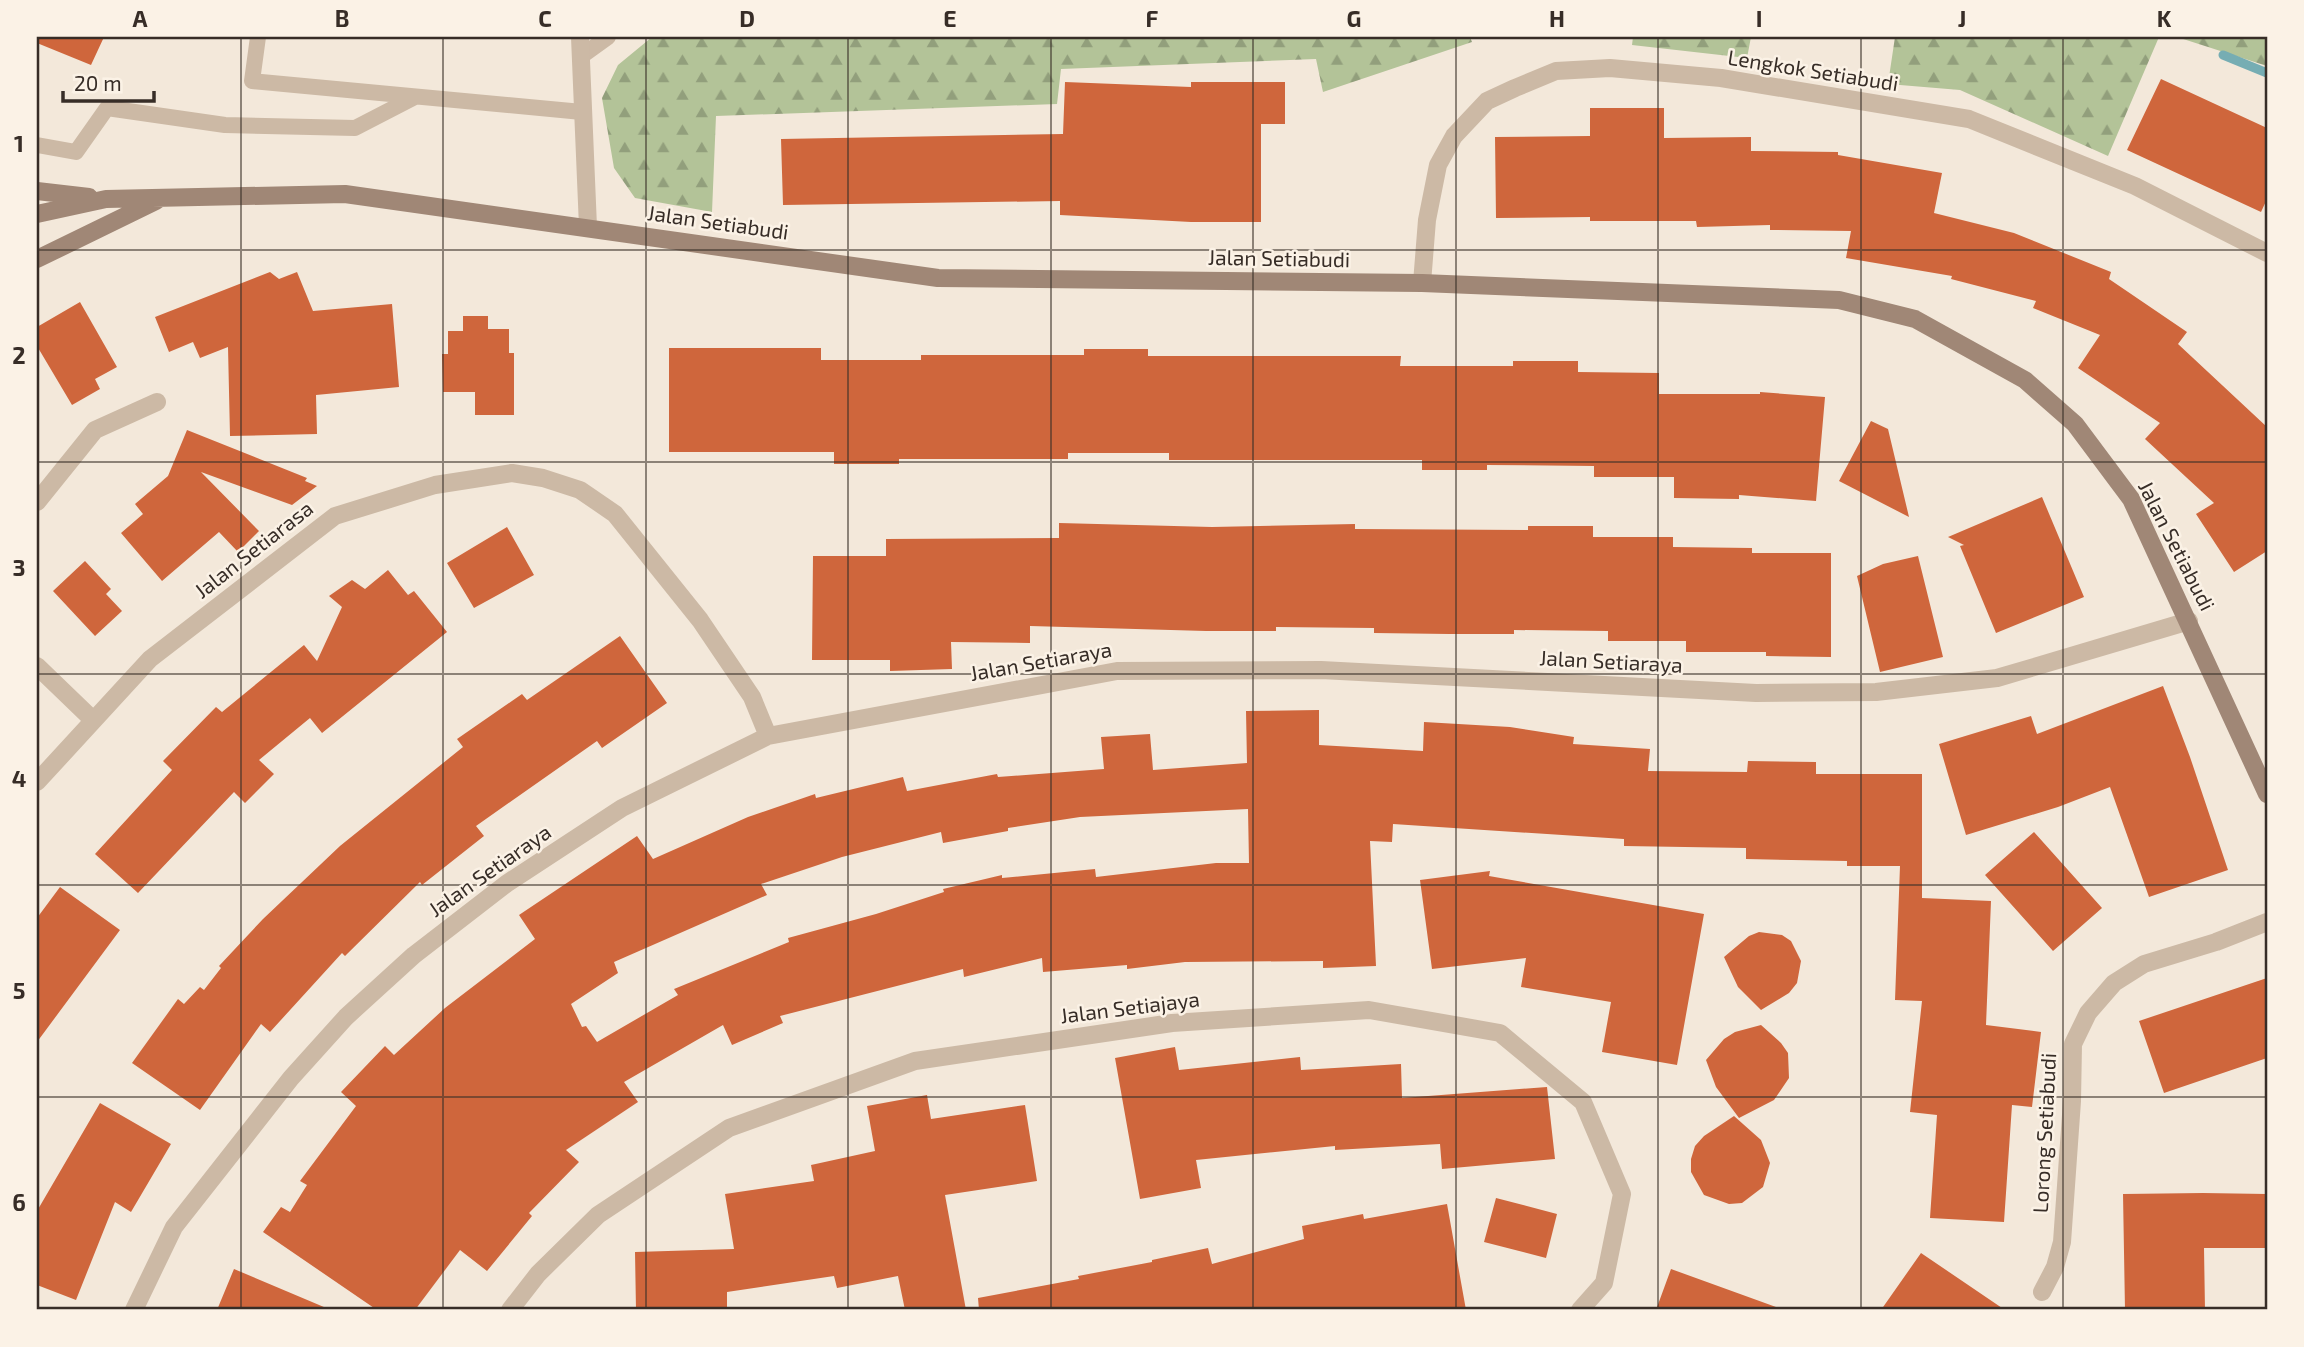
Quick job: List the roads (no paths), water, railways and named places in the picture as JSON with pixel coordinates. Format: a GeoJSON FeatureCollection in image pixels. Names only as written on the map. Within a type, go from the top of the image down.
{"type":"FeatureCollection","features":[{"type":"Feature","properties":{"kind":"street"},"geometry":{"type":"LineString","coordinates":[[580,37],[583,55],[582,111],[588,227]]}},
{"type":"Feature","properties":{"kind":"street","name":"Lengkok Setiabudi"},"geometry":{"type":"LineString","coordinates":[[1422,283],[1427,220],[1436,176],[1454,136],[1487,102],[1515,88],[1556,71],[1611,68],[1721,78],[1969,119],[2135,186],[2267,253]]}},
{"type":"Feature","properties":{"kind":"street"},"geometry":{"type":"LineString","coordinates":[[37,191],[106,199]]}},
{"type":"Feature","properties":{"kind":"street","name":"Jalan Setiabudi"},"geometry":{"type":"LineString","coordinates":[[37,214],[106,199],[345,194],[938,278],[1422,283],[1839,300],[1915,319],[2025,380],[2075,424],[2131,499],[2267,794]]}},
{"type":"Feature","properties":{"kind":"street"},"geometry":{"type":"LineString","coordinates":[[37,259],[162,198]]}},
{"type":"Feature","properties":{"kind":"street"},"geometry":{"type":"LineString","coordinates":[[37,502],[95,430],[157,402]]}},
{"type":"Feature","properties":{"kind":"street","name":"Jalan Setiarasa"},"geometry":{"type":"LineString","coordinates":[[37,782],[150,659],[335,516],[435,485],[512,474],[543,478],[580,490],[615,514],[700,621],[752,697],[768,736]]}},
{"type":"Feature","properties":{"kind":"street","name":"Jalan Setiaraya"},"geometry":{"type":"LineString","coordinates":[[134,1310],[174,1227],[291,1078],[346,1017],[414,955],[506,884],[622,808],[768,736],[1117,671],[1321,670],[1756,693],[1876,692],[1997,678],[2189,621]]}},
{"type":"Feature","properties":{"kind":"street"},"geometry":{"type":"LineString","coordinates":[[37,666],[93,720]]}},
{"type":"Feature","properties":{"kind":"street","name":"Lorong Setiabudi"},"geometry":{"type":"LineString","coordinates":[[2042,1292],[2055,1267],[2062,1242],[2072,1101],[2073,1044],[2088,1013],[2114,984],[2144,964],[2216,942],[2267,922]]}},
{"type":"Feature","properties":{"kind":"street","name":"Jalan Setiajaya"},"geometry":{"type":"LineString","coordinates":[[510,1310],[538,1274],[598,1214],[729,1128],[915,1062],[1172,1023],[1369,1010],[1500,1033],[1583,1102],[1622,1194],[1604,1283],[1580,1310]]}},
{"type":"Feature","properties":{"kind":"lane"},"geometry":{"type":"LineString","coordinates":[[258,37],[252,81],[582,111]]}},
{"type":"Feature","properties":{"kind":"lane"},"geometry":{"type":"LineString","coordinates":[[583,55],[608,37]]}},
{"type":"Feature","properties":{"kind":"lane"},"geometry":{"type":"LineString","coordinates":[[37,145],[76,152],[107,107],[225,125],[355,128],[415,97]]}},
{"type":"Feature","properties":{"kind":"waterway"},"geometry":{"type":"LineString","coordinates":[[2223,55],[2267,73]]}}]}
